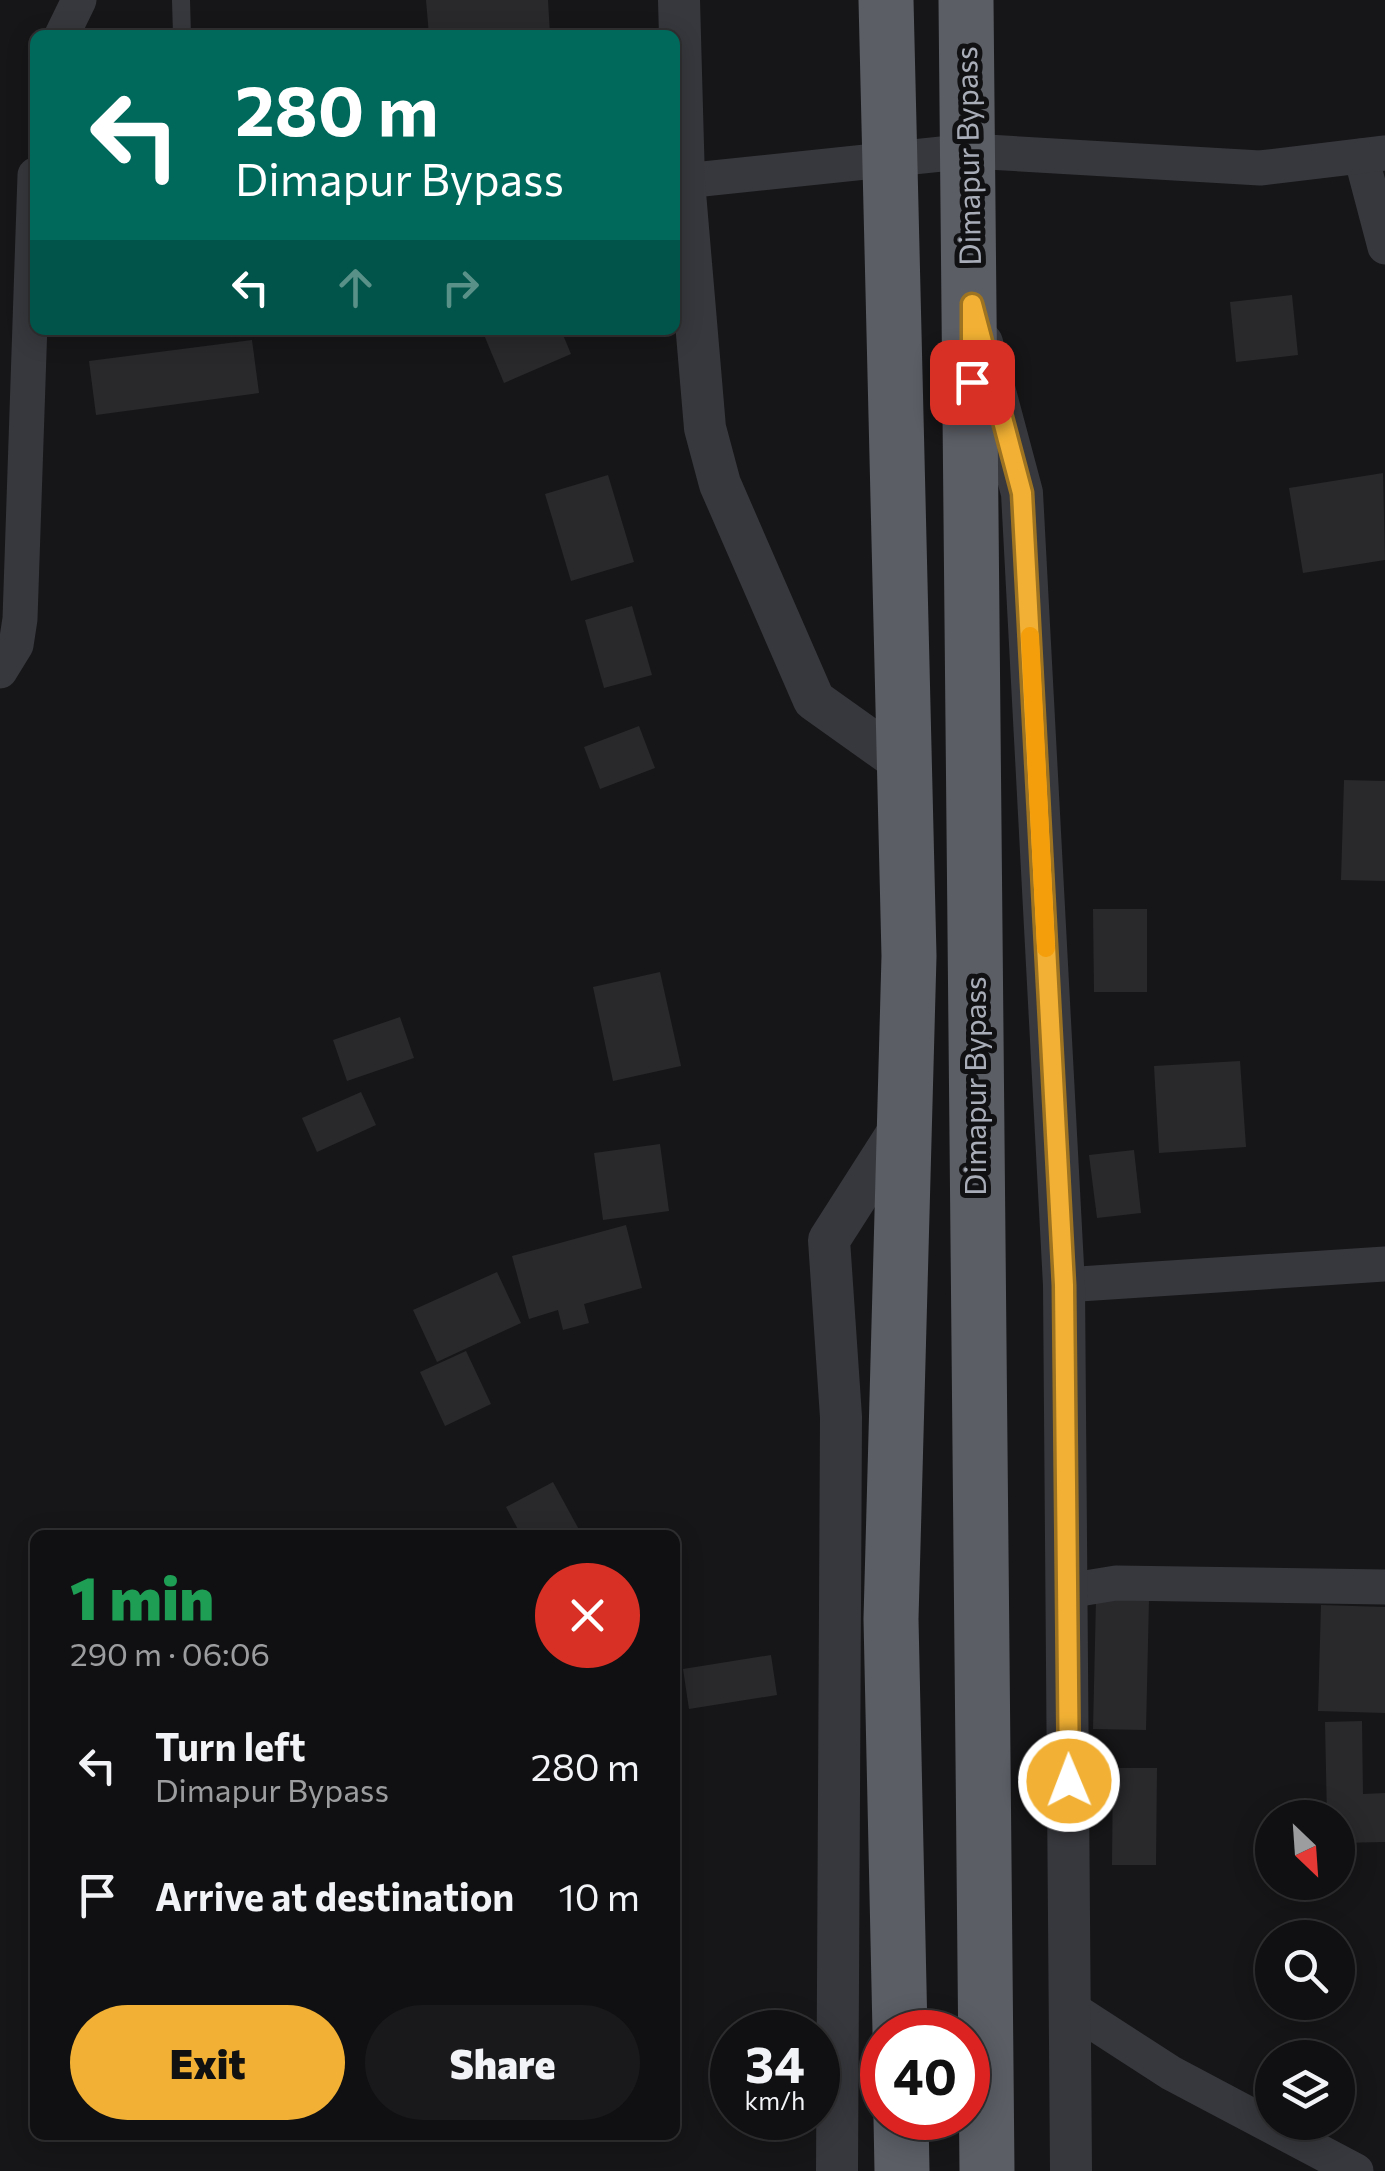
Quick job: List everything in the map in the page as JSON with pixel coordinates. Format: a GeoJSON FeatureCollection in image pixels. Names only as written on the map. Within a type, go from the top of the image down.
{"type":"FeatureCollection","features":[{"type":"Feature","properties":{"kind":"highway"},"geometry":{"type":"LineString","coordinates":[[886,0],[909,956],[891,1619],[900,2010]]}},
{"type":"Feature","properties":{"kind":"highway","name":"Dimapur Bypass"},"geometry":{"type":"LineString","coordinates":[[966,0],[972,304],[987,2171]]}},
{"type":"Feature","properties":{"kind":"highway"},"geometry":{"type":"LineString","coordinates":[[902,2140],[902,2171]]}},
{"type":"Feature","properties":{"kind":"street"},"geometry":{"type":"LineString","coordinates":[[64,30],[79,0]]}},
{"type":"Feature","properties":{"kind":"street"},"geometry":{"type":"LineString","coordinates":[[679,0],[680,30]]}},
{"type":"Feature","properties":{"kind":"street"},"geometry":{"type":"LineString","coordinates":[[680,36],[684,181],[705,428],[720,484],[814,700],[904,764]]}},
{"type":"Feature","properties":{"kind":"street"},"geometry":{"type":"LineString","coordinates":[[684,181],[970,150],[1260,168],[1373,154],[1385,247]]}},
{"type":"Feature","properties":{"kind":"street"},"geometry":{"type":"LineString","coordinates":[[972,304],[1022,493],[1064,1285],[1071,2171]]}},
{"type":"Feature","properties":{"kind":"street"},"geometry":{"type":"LineString","coordinates":[[0,671],[16,645],[21,600],[33,335]]}},
{"type":"Feature","properties":{"kind":"street"},"geometry":{"type":"LineString","coordinates":[[838,2171],[841,1417],[829,1240],[904,1121]]}},
{"type":"Feature","properties":{"kind":"street"},"geometry":{"type":"LineString","coordinates":[[1064,1285],[1385,1264]]}},
{"type":"Feature","properties":{"kind":"street"},"geometry":{"type":"LineString","coordinates":[[1066,1590],[1116,1583],[1385,1587]]}},
{"type":"Feature","properties":{"kind":"street"},"geometry":{"type":"LineString","coordinates":[[1072,2009],[1171,2073],[1356,2171]]}},
{"type":"Feature","properties":{"kind":"lane"},"geometry":{"type":"LineString","coordinates":[[181,0],[182,30]]}},
{"type":"Feature","properties":{"kind":"building"},"geometry":{"type":"Polygon","coordinates":[[[426,0],[548,0],[550,30],[429,30],[426,0]]]}},
{"type":"Feature","properties":{"kind":"building"},"geometry":{"type":"Polygon","coordinates":[[[1292,295],[1298,355],[1236,362],[1230,302],[1292,295]]]}},
{"type":"Feature","properties":{"kind":"building"},"geometry":{"type":"Polygon","coordinates":[[[484,335],[563,335],[571,354],[504,383],[484,335]]]}},
{"type":"Feature","properties":{"kind":"building"},"geometry":{"type":"Polygon","coordinates":[[[252,340],[259,393],[96,415],[89,361],[252,340]]]}},
{"type":"Feature","properties":{"kind":"building"},"geometry":{"type":"Polygon","coordinates":[[[1383,473],[1385,560],[1303,573],[1289,488],[1383,473]]]}},
{"type":"Feature","properties":{"kind":"building"},"geometry":{"type":"Polygon","coordinates":[[[608,475],[634,562],[571,581],[545,494],[608,475]]]}},
{"type":"Feature","properties":{"kind":"building"},"geometry":{"type":"Polygon","coordinates":[[[632,606],[652,675],[604,688],[585,620],[632,606]]]}},
{"type":"Feature","properties":{"kind":"building"},"geometry":{"type":"Polygon","coordinates":[[[639,726],[655,768],[600,789],[584,747],[639,726]]]}},
{"type":"Feature","properties":{"kind":"building"},"geometry":{"type":"Polygon","coordinates":[[[1344,780],[1385,781],[1385,881],[1341,880],[1344,780]]]}},
{"type":"Feature","properties":{"kind":"building"},"geometry":{"type":"Polygon","coordinates":[[[1093,909],[1147,909],[1147,992],[1094,992],[1093,909]]]}},
{"type":"Feature","properties":{"kind":"building"},"geometry":{"type":"Polygon","coordinates":[[[660,972],[681,1066],[613,1081],[593,987],[660,972]]]}},
{"type":"Feature","properties":{"kind":"building"},"geometry":{"type":"Polygon","coordinates":[[[400,1017],[414,1058],[347,1081],[333,1040],[400,1017]]]}},
{"type":"Feature","properties":{"kind":"building"},"geometry":{"type":"Polygon","coordinates":[[[1240,1061],[1246,1147],[1159,1153],[1154,1066],[1240,1061]]]}},
{"type":"Feature","properties":{"kind":"building"},"geometry":{"type":"Polygon","coordinates":[[[361,1092],[376,1125],[317,1152],[302,1118],[361,1092]]]}},
{"type":"Feature","properties":{"kind":"building"},"geometry":{"type":"Polygon","coordinates":[[[660,1144],[669,1211],[603,1220],[594,1153],[660,1144]]]}},
{"type":"Feature","properties":{"kind":"building"},"geometry":{"type":"Polygon","coordinates":[[[1134,1150],[1141,1213],[1097,1218],[1089,1155],[1134,1150]]]}},
{"type":"Feature","properties":{"kind":"building"},"geometry":{"type":"Polygon","coordinates":[[[626,1225],[642,1288],[584,1304],[589,1323],[563,1330],[558,1310],[529,1319],[512,1256],[626,1225]]]}},
{"type":"Feature","properties":{"kind":"building"},"geometry":{"type":"Polygon","coordinates":[[[497,1272],[521,1323],[437,1362],[413,1310],[497,1272]]]}},
{"type":"Feature","properties":{"kind":"building"},"geometry":{"type":"Polygon","coordinates":[[[466,1351],[491,1404],[445,1426],[420,1372],[466,1351]]]}},
{"type":"Feature","properties":{"kind":"building"},"geometry":{"type":"Polygon","coordinates":[[[553,1482],[579,1530],[518,1530],[506,1507],[553,1482]]]}},
{"type":"Feature","properties":{"kind":"building"},"geometry":{"type":"Polygon","coordinates":[[[1096,1599],[1149,1599],[1146,1730],[1093,1729],[1096,1599]]]}},
{"type":"Feature","properties":{"kind":"building"},"geometry":{"type":"Polygon","coordinates":[[[1321,1605],[1385,1607],[1385,1713],[1318,1711],[1321,1605]]]}},
{"type":"Feature","properties":{"kind":"building"},"geometry":{"type":"Polygon","coordinates":[[[771,1655],[777,1695],[689,1709],[683,1669],[771,1655]]]}},
{"type":"Feature","properties":{"kind":"building"},"geometry":{"type":"Polygon","coordinates":[[[1362,1721],[1363,1794],[1385,1793],[1385,1842],[1355,1843],[1355,1800],[1327,1800],[1325,1722],[1362,1721]]]}},
{"type":"Feature","properties":{"kind":"building"},"geometry":{"type":"Polygon","coordinates":[[[1113,1768],[1157,1768],[1156,1865],[1112,1865],[1113,1768]]]}},
{"type":"Feature","properties":{"kind":"slow traffic"},"geometry":{"type":"LineString","coordinates":[[1030,636],[1046,948]]}},
{"type":"Feature","properties":{"kind":"route"},"geometry":{"type":"LineString","coordinates":[[972,382],[972,304],[1022,493],[1064,1285],[1069,1781]]}}]}
